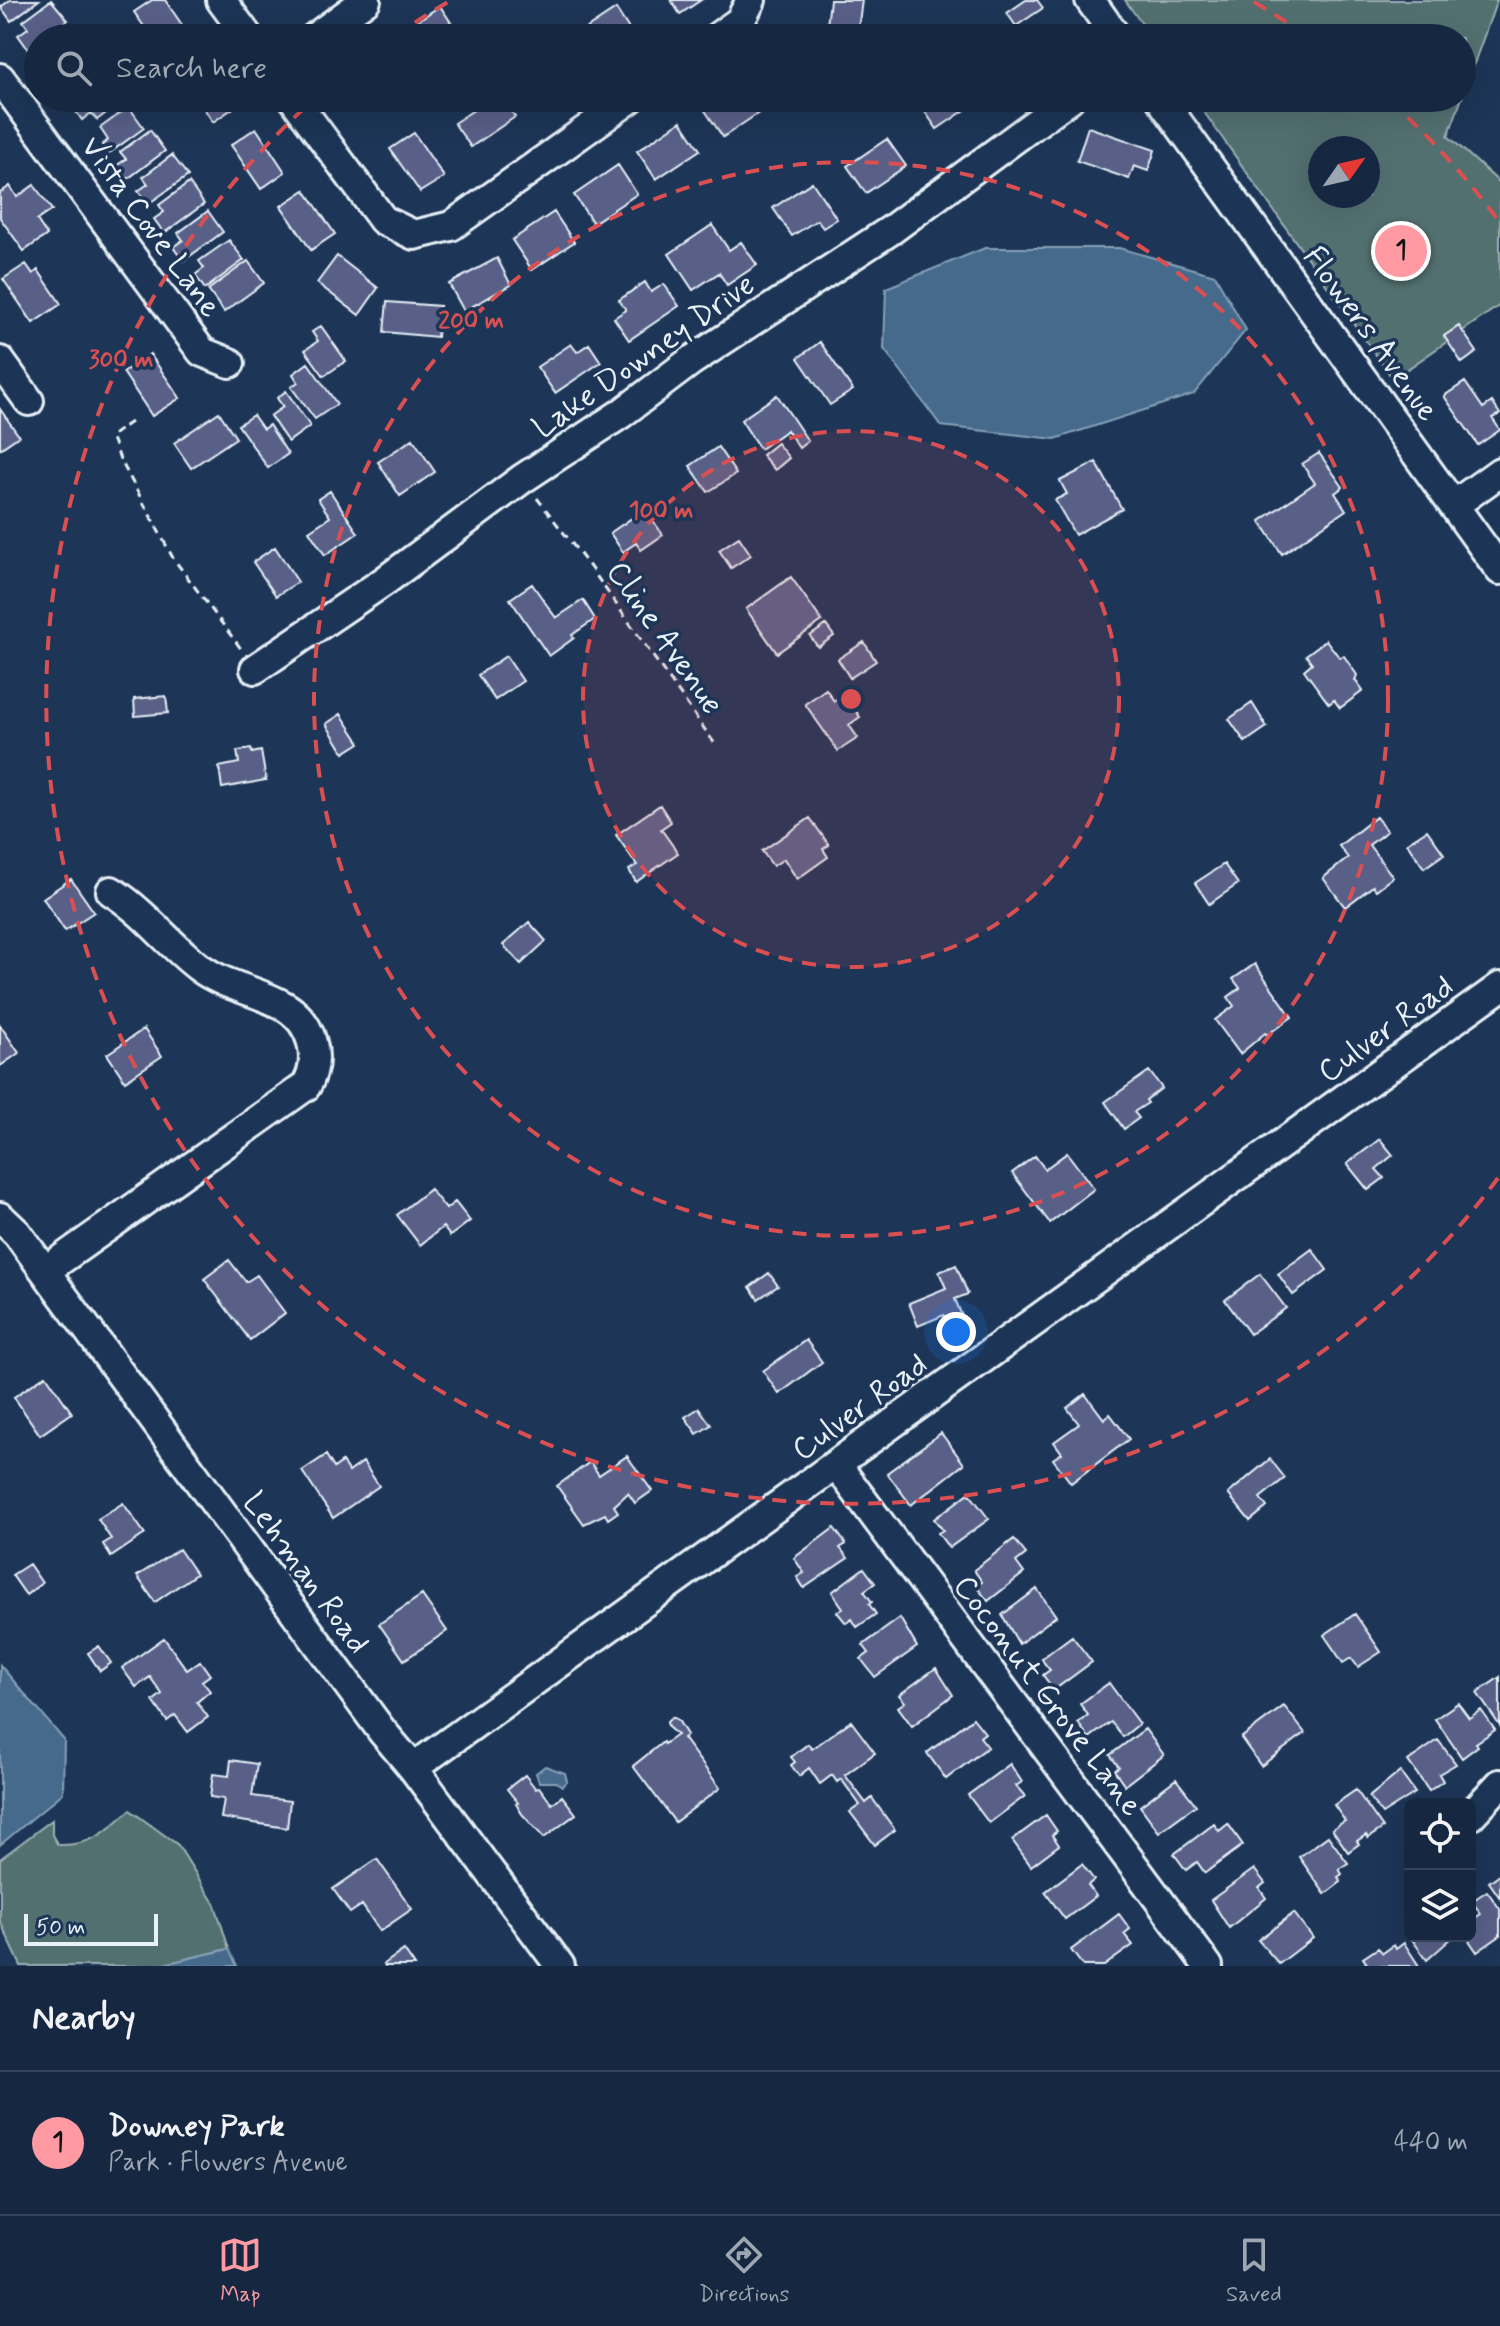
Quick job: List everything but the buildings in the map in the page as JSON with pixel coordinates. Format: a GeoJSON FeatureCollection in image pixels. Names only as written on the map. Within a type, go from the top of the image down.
{"type":"FeatureCollection","features":[{"type":"Feature","properties":{"kind":"street"},"geometry":{"type":"LineString","coordinates":[[221,0],[239,24]]}},
{"type":"Feature","properties":{"kind":"street"},"geometry":{"type":"LineString","coordinates":[[333,24],[366,0]]}},
{"type":"Feature","properties":{"kind":"street"},"geometry":{"type":"LineString","coordinates":[[736,24],[751,0]]}},
{"type":"Feature","properties":{"kind":"street"},"geometry":{"type":"LineString","coordinates":[[1090,0],[1107,24]]}},
{"type":"Feature","properties":{"kind":"street","name":"Vista Cove Lane"},"geometry":{"type":"LineString","coordinates":[[0,78],[24,111]]}},
{"type":"Feature","properties":{"kind":"street","name":"Vista Cove Lane"},"geometry":{"type":"LineString","coordinates":[[25,112],[202,352],[230,363]]}},
{"type":"Feature","properties":{"kind":"street"},"geometry":{"type":"LineString","coordinates":[[303,112],[383,220],[414,235],[451,226],[611,112]]}},
{"type":"Feature","properties":{"kind":"street","name":"Lake Downey Drive"},"geometry":{"type":"LineString","coordinates":[[255,669],[386,580],[522,479],[622,413],[691,361],[891,230],[1051,112]]}},
{"type":"Feature","properties":{"kind":"street","name":"Flowers Avenue"},"geometry":{"type":"LineString","coordinates":[[1170,112],[1500,570]]}},
{"type":"Feature","properties":{"kind":"street"},"geometry":{"type":"LineString","coordinates":[[0,361],[29,401]]}},
{"type":"Feature","properties":{"kind":"street"},"geometry":{"type":"LineString","coordinates":[[1454,505],[1500,472]]}},
{"type":"Feature","properties":{"kind":"street"},"geometry":{"type":"LineString","coordinates":[[45,1271],[306,1086],[313,1074],[316,1054],[312,1039],[298,1018],[285,1006],[237,988],[205,971],[188,959],[130,903],[111,891]]}},
{"type":"Feature","properties":{"kind":"street","name":"Culver Road"},"geometry":{"type":"LineString","coordinates":[[413,1768],[1500,987]]}},
{"type":"Feature","properties":{"kind":"street","name":"Lehman Road"},"geometry":{"type":"LineString","coordinates":[[0,1217],[17,1233],[382,1731],[560,1966]]}},
{"type":"Feature","properties":{"kind":"street","name":"Coconut Grove Lane"},"geometry":{"type":"LineString","coordinates":[[836,1464],[1208,1966]]}},
{"type":"Feature","properties":{"kind":"street"},"geometry":{"type":"LineString","coordinates":[[1476,1810],[1500,1784]]}},
{"type":"Feature","properties":{"kind":"path"},"geometry":{"type":"LineString","coordinates":[[131,422],[111,436],[120,459],[173,558],[255,669]]}},
{"type":"Feature","properties":{"kind":"path","name":"Cline Avenue"},"geometry":{"type":"LineString","coordinates":[[522,479],[590,567],[715,744]]}},
{"type":"Feature","properties":{"kind":"green space"},"geometry":{"type":"Polygon","coordinates":[[[1125,0],[1497,0],[1476,58],[1476,24],[1142,24],[1125,0]]]}},
{"type":"Feature","properties":{"kind":"green space"},"geometry":{"type":"Polygon","coordinates":[[[1204,112],[1457,112],[1448,136],[1500,183],[1500,305],[1393,379],[1204,112]]]}},
{"type":"Feature","properties":{"kind":"green space"},"geometry":{"type":"Polygon","coordinates":[[[130,1810],[178,1845],[215,1905],[229,1949],[156,1966],[21,1966],[0,1921],[0,1859],[52,1820],[52,1835],[58,1845],[70,1845],[98,1836],[130,1810]]]}},
{"type":"Feature","properties":{"kind":"water"},"geometry":{"type":"Polygon","coordinates":[[[985,248],[1119,248],[1215,275],[1246,330],[1194,394],[1055,439],[941,426],[884,349],[886,288],[985,248]]]}},
{"type":"Feature","properties":{"kind":"water"},"geometry":{"type":"Polygon","coordinates":[[[0,1665],[64,1740],[63,1793],[0,1845],[0,1665]]]}},
{"type":"Feature","properties":{"kind":"water"},"geometry":{"type":"Polygon","coordinates":[[[545,1766],[565,1773],[567,1781],[562,1786],[556,1782],[539,1782],[536,1773],[545,1766]]]}},
{"type":"Feature","properties":{"kind":"water"},"geometry":{"type":"Polygon","coordinates":[[[229,1949],[237,1966],[156,1966],[229,1949]]]}},
{"type":"Feature","properties":{"kind":"place","name":"Downey Park"},"geometry":{"type":"Point","coordinates":[1401,251]}}]}
